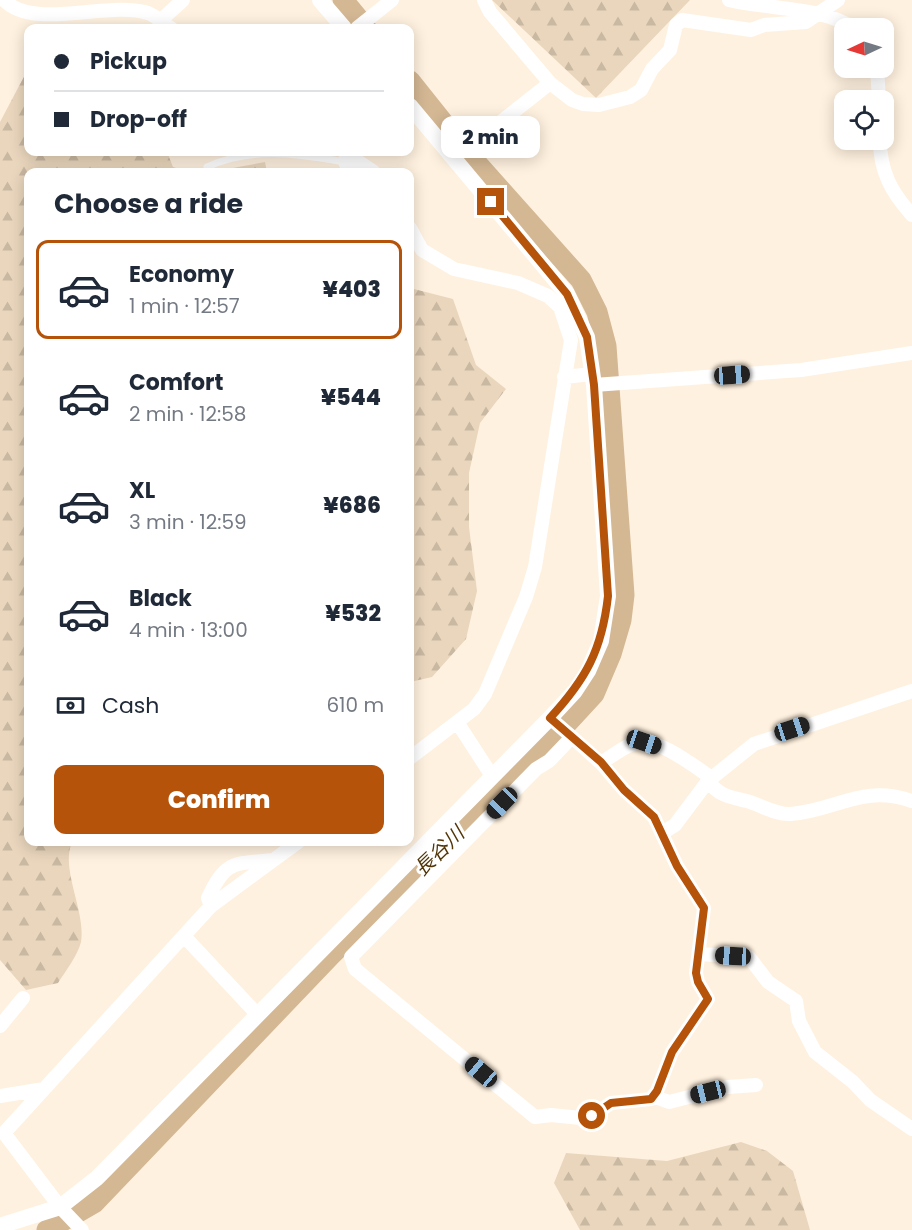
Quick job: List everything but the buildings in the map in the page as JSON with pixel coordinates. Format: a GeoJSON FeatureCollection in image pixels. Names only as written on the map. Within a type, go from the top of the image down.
{"type":"FeatureCollection","features":[{"type":"Feature","properties":{"kind":"street"},"geometry":{"type":"LineString","coordinates":[[4,0],[13,9],[47,13],[131,10],[149,13],[164,24]]}},
{"type":"Feature","properties":{"kind":"street"},"geometry":{"type":"LineString","coordinates":[[166,24],[183,0]]}},
{"type":"Feature","properties":{"kind":"street"},"geometry":{"type":"LineString","coordinates":[[320,0],[341,24]]}},
{"type":"Feature","properties":{"kind":"street"},"geometry":{"type":"LineString","coordinates":[[362,24],[392,0]]}},
{"type":"Feature","properties":{"kind":"street"},"geometry":{"type":"LineString","coordinates":[[484,0],[490,12],[550,83],[572,100],[583,105],[615,102],[641,90],[652,69],[670,50],[676,25],[682,20],[751,30],[764,25],[806,22],[820,15],[838,0]]}},
{"type":"Feature","properties":{"kind":"street"},"geometry":{"type":"LineString","coordinates":[[729,0],[834,19]]}},
{"type":"Feature","properties":{"kind":"street"},"geometry":{"type":"LineString","coordinates":[[481,144],[483,136],[550,83]]}},
{"type":"Feature","properties":{"kind":"street"},"geometry":{"type":"LineString","coordinates":[[0,1226],[60,1207],[97,1178],[550,718],[575,691],[588,671],[601,641],[608,596],[593,380],[587,337],[567,294],[414,111]]}},
{"type":"Feature","properties":{"kind":"street"},"geometry":{"type":"LineString","coordinates":[[880,150],[885,176],[897,198],[912,215]]}},
{"type":"Feature","properties":{"kind":"street"},"geometry":{"type":"LineString","coordinates":[[347,160],[365,168]]}},
{"type":"Feature","properties":{"kind":"street"},"geometry":{"type":"LineString","coordinates":[[414,235],[422,250],[454,269],[518,283],[548,296],[560,307],[571,340],[535,567],[526,597],[485,694],[474,709],[414,755]]}},
{"type":"Feature","properties":{"kind":"street"},"geometry":{"type":"LineString","coordinates":[[564,377],[593,380],[801,370],[912,353]]}},
{"type":"Feature","properties":{"kind":"street"},"geometry":{"type":"LineString","coordinates":[[662,833],[675,825],[710,779],[754,744],[912,691]]}},
{"type":"Feature","properties":{"kind":"street"},"geometry":{"type":"LineString","coordinates":[[550,718],[601,762],[624,790],[654,817],[677,866],[704,908],[696,973],[698,982],[708,999],[672,1052],[651,1099],[611,1103],[592,1116],[535,1117],[355,969],[351,957],[536,769],[572,737]]}},
{"type":"Feature","properties":{"kind":"street"},"geometry":{"type":"LineString","coordinates":[[457,722],[492,776]]}},
{"type":"Feature","properties":{"kind":"street"},"geometry":{"type":"LineString","coordinates":[[601,762],[637,742],[644,742],[675,753],[710,779],[716,792],[780,813],[831,807],[851,798],[874,794],[912,801]]}},
{"type":"Feature","properties":{"kind":"street"},"geometry":{"type":"LineString","coordinates":[[82,1230],[60,1207],[4,1133],[211,906],[273,860],[286,846]]}},
{"type":"Feature","properties":{"kind":"street"},"geometry":{"type":"LineString","coordinates":[[211,906],[208,898],[222,872],[237,864],[273,860]]}},
{"type":"Feature","properties":{"kind":"street"},"geometry":{"type":"LineString","coordinates":[[184,936],[257,1014]]}},
{"type":"Feature","properties":{"kind":"street"},"geometry":{"type":"LineString","coordinates":[[699,954],[749,957],[768,982],[796,1001],[799,1021],[815,1052],[853,1082],[870,1100],[912,1129]]}},
{"type":"Feature","properties":{"kind":"street"},"geometry":{"type":"LineString","coordinates":[[0,1026],[23,998]]}},
{"type":"Feature","properties":{"kind":"street"},"geometry":{"type":"LineString","coordinates":[[653,1096],[669,1102],[728,1087],[756,1085]]}},
{"type":"Feature","properties":{"kind":"street"},"geometry":{"type":"LineString","coordinates":[[0,1096],[44,1089]]}},
{"type":"Feature","properties":{"kind":"lane"},"geometry":{"type":"LineString","coordinates":[[207,167],[226,158],[237,156]]}},
{"type":"Feature","properties":{"kind":"lane"},"geometry":{"type":"LineString","coordinates":[[312,156],[347,160]]}},
{"type":"Feature","properties":{"kind":"green space"},"geometry":{"type":"Polygon","coordinates":[[[492,0],[690,0],[596,98],[492,0]]]}},
{"type":"Feature","properties":{"kind":"green space"},"geometry":{"type":"Polygon","coordinates":[[[24,77],[24,156],[169,156],[173,167],[176,168],[24,168],[24,846],[71,846],[69,865],[82,930],[77,952],[58,983],[26,990],[0,960],[0,122],[24,77]]]}},
{"type":"Feature","properties":{"kind":"green space"},"geometry":{"type":"Polygon","coordinates":[[[265,162],[266,168],[233,168],[265,162]]]}},
{"type":"Feature","properties":{"kind":"green space"},"geometry":{"type":"Polygon","coordinates":[[[414,289],[453,299],[476,365],[506,389],[480,423],[469,473],[469,527],[477,591],[466,639],[432,677],[414,681],[414,289]]]}},
{"type":"Feature","properties":{"kind":"green space"},"geometry":{"type":"Polygon","coordinates":[[[741,1142],[767,1151],[793,1171],[810,1230],[580,1230],[554,1183],[566,1153],[667,1161],[741,1142]]]}},
{"type":"Feature","properties":{"kind":"waterway","name":"長谷川"},"geometry":{"type":"LineString","coordinates":[[343,0],[363,24]]}},
{"type":"Feature","properties":{"kind":"waterway","name":"長谷川"},"geometry":{"type":"LineString","coordinates":[[47,1230],[94,1203],[331,955],[547,745],[594,694],[611,654],[621,620],[624,595],[606,346],[597,312],[581,280],[465,150],[414,86]]}},
{"type":"Feature","properties":{"kind":"route"},"geometry":{"type":"LineString","coordinates":[[491,202],[567,294],[587,337],[594,385],[608,596],[605,619],[601,641],[588,671],[575,691],[550,718],[601,762],[624,790],[654,817],[677,866],[704,908],[696,973],[698,982],[708,999],[672,1052],[657,1091],[651,1099],[611,1103],[592,1116]]}}]}
